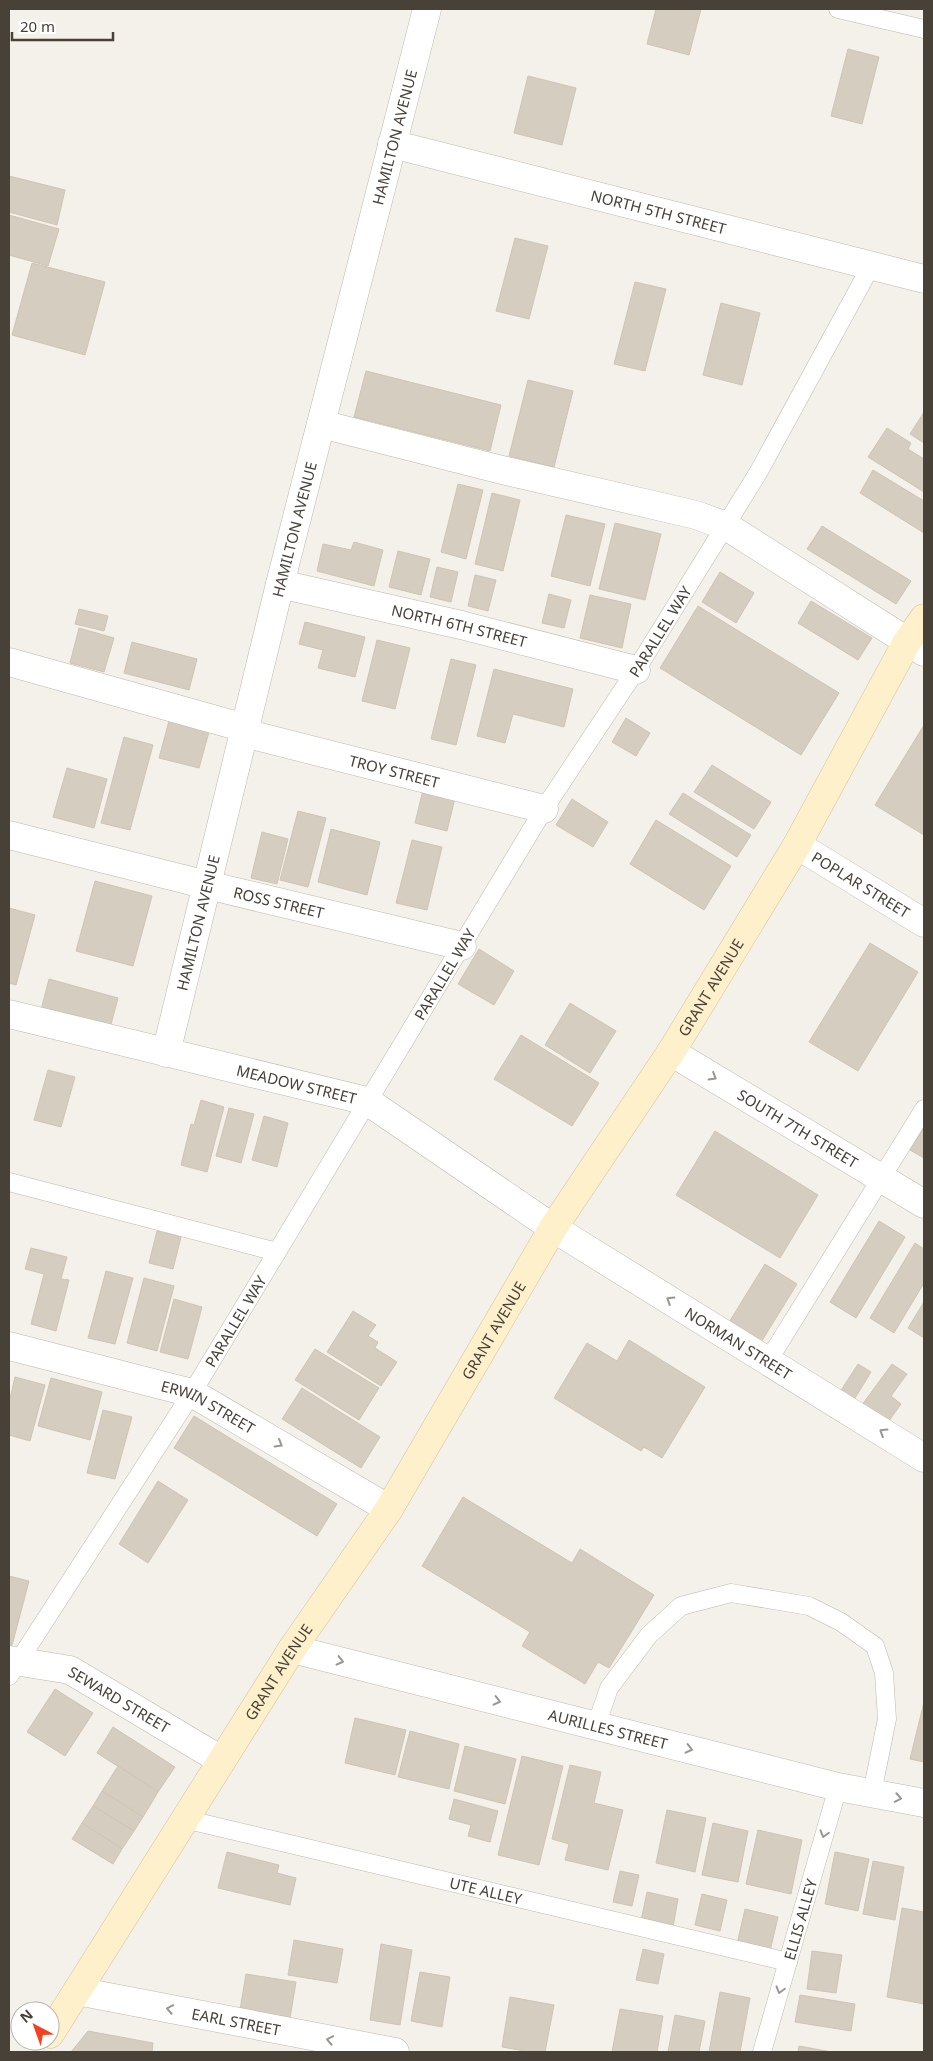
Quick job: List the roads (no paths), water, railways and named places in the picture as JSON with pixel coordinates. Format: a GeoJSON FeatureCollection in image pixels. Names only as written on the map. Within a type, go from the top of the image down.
{"type":"FeatureCollection","features":[{"type":"Feature","properties":{"kind":"street","name":"HAMILTON AVENUE"},"geometry":{"type":"LineString","coordinates":[[166,1053],[280,584],[427,9]]}},
{"type":"Feature","properties":{"kind":"street","name":"NORTH 5TH STREET"},"geometry":{"type":"LineString","coordinates":[[392,144],[924,279]]}},
{"type":"Feature","properties":{"kind":"street"},"geometry":{"type":"LineString","coordinates":[[321,424],[498,469],[696,515],[726,526],[916,647]]}},
{"type":"Feature","properties":{"kind":"street","name":"NORTH 6TH STREET"},"geometry":{"type":"LineString","coordinates":[[280,584],[461,625],[636,670]]}},
{"type":"Feature","properties":{"kind":"street","name":"GRANT AVENUE"},"geometry":{"type":"LineString","coordinates":[[60,2018],[292,1649],[389,1509],[553,1228],[671,1052],[916,647],[924,618]]}},
{"type":"Feature","properties":{"kind":"street","name":"TROY STREET"},"geometry":{"type":"LineString","coordinates":[[9,662],[245,730],[544,809]]}},
{"type":"Feature","properties":{"kind":"street","name":"ROSS STREET"},"geometry":{"type":"LineString","coordinates":[[9,835],[462,946]]}},
{"type":"Feature","properties":{"kind":"street","name":"POPLAR STREET"},"geometry":{"type":"LineString","coordinates":[[797,845],[924,923]]}},
{"type":"Feature","properties":{"kind":"street","name":"MEADOW STREET"},"geometry":{"type":"LineString","coordinates":[[9,1014],[367,1101],[553,1228]]}},
{"type":"Feature","properties":{"kind":"street","name":"SOUTH 7TH STREET"},"geometry":{"type":"LineString","coordinates":[[671,1052],[924,1204]]}},
{"type":"Feature","properties":{"kind":"street","name":"NORMAN STREET"},"geometry":{"type":"LineString","coordinates":[[553,1228],[924,1458]]}},
{"type":"Feature","properties":{"kind":"street","name":"ERWIN STREET"},"geometry":{"type":"LineString","coordinates":[[9,1346],[192,1393],[389,1509]]}},
{"type":"Feature","properties":{"kind":"street","name":"AURILLES STREET"},"geometry":{"type":"LineString","coordinates":[[292,1649],[838,1787],[924,1803]]}},
{"type":"Feature","properties":{"kind":"street","name":"SEWARD STREET"},"geometry":{"type":"LineString","coordinates":[[12,1666],[70,1670],[221,1760]]}},
{"type":"Feature","properties":{"kind":"street","name":"EARL STREET"},"geometry":{"type":"LineString","coordinates":[[77,1992],[395,2052]]}},
{"type":"Feature","properties":{"kind":"lane"},"geometry":{"type":"LineString","coordinates":[[838,9],[924,29]]}},
{"type":"Feature","properties":{"kind":"lane","name":"PARALLEL WAY"},"geometry":{"type":"LineString","coordinates":[[12,1666],[192,1393],[544,809],[636,670],[726,526],[758,473],[871,266]]}},
{"type":"Feature","properties":{"kind":"lane"},"geometry":{"type":"LineString","coordinates":[[768,1361],[883,1179],[924,1110]]}},
{"type":"Feature","properties":{"kind":"lane"},"geometry":{"type":"LineString","coordinates":[[9,1182],[277,1252]]}},
{"type":"Feature","properties":{"kind":"lane"},"geometry":{"type":"LineString","coordinates":[[596,1726],[609,1688],[649,1635],[681,1606],[731,1593],[809,1606],[841,1622],[875,1646],[884,1673],[887,1719],[872,1793]]}},
{"type":"Feature","properties":{"kind":"lane","name":"ELLIS ALLEY"},"geometry":{"type":"LineString","coordinates":[[762,2052],[838,1787]]}},
{"type":"Feature","properties":{"kind":"lane","name":"UTE ALLEY"},"geometry":{"type":"LineString","coordinates":[[184,1819],[788,1962]]}}]}
